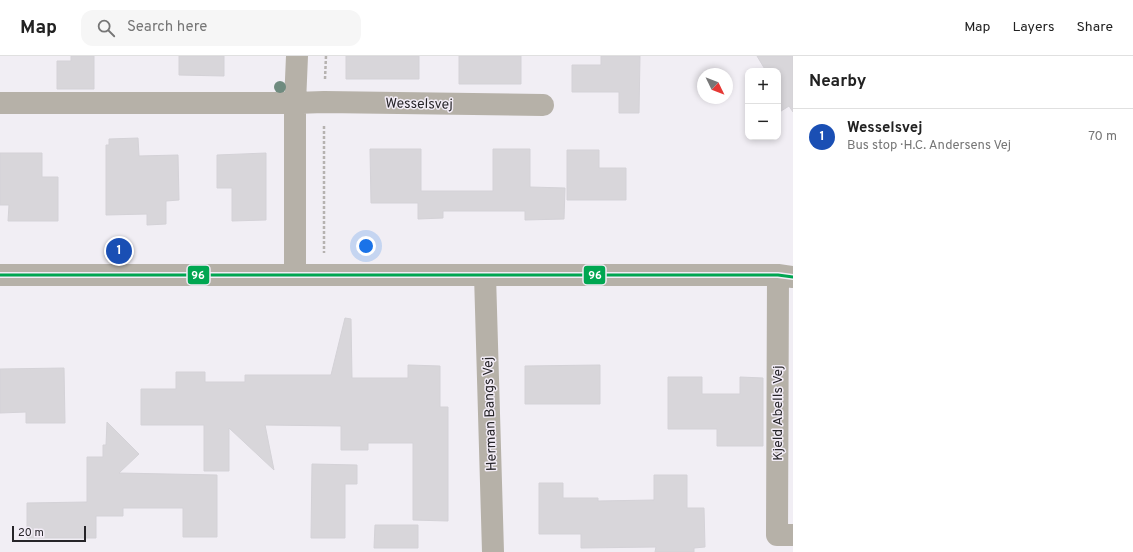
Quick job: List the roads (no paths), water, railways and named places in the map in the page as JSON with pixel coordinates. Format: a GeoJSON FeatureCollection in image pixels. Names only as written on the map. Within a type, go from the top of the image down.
{"type":"FeatureCollection","features":[{"type":"Feature","properties":{"kind":"street"},"geometry":{"type":"LineString","coordinates":[[295,275],[295,103],[297,56]]}},
{"type":"Feature","properties":{"kind":"street","name":"Wesselsvej"},"geometry":{"type":"LineString","coordinates":[[0,103],[324,102],[542,105]]}},
{"type":"Feature","properties":{"kind":"street"},"geometry":{"type":"LineString","coordinates":[[0,275],[785,276]]}},
{"type":"Feature","properties":{"kind":"street","name":"Herman Bangs Vej"},"geometry":{"type":"LineString","coordinates":[[485,275],[493,552]]}},
{"type":"Feature","properties":{"kind":"street","name":"Kjeld Abells Vej"},"geometry":{"type":"LineString","coordinates":[[785,276],[777,535],[793,535]]}},
{"type":"Feature","properties":{"kind":"place","name":"Wesselsvej"},"geometry":{"type":"Point","coordinates":[119,251]}}]}
